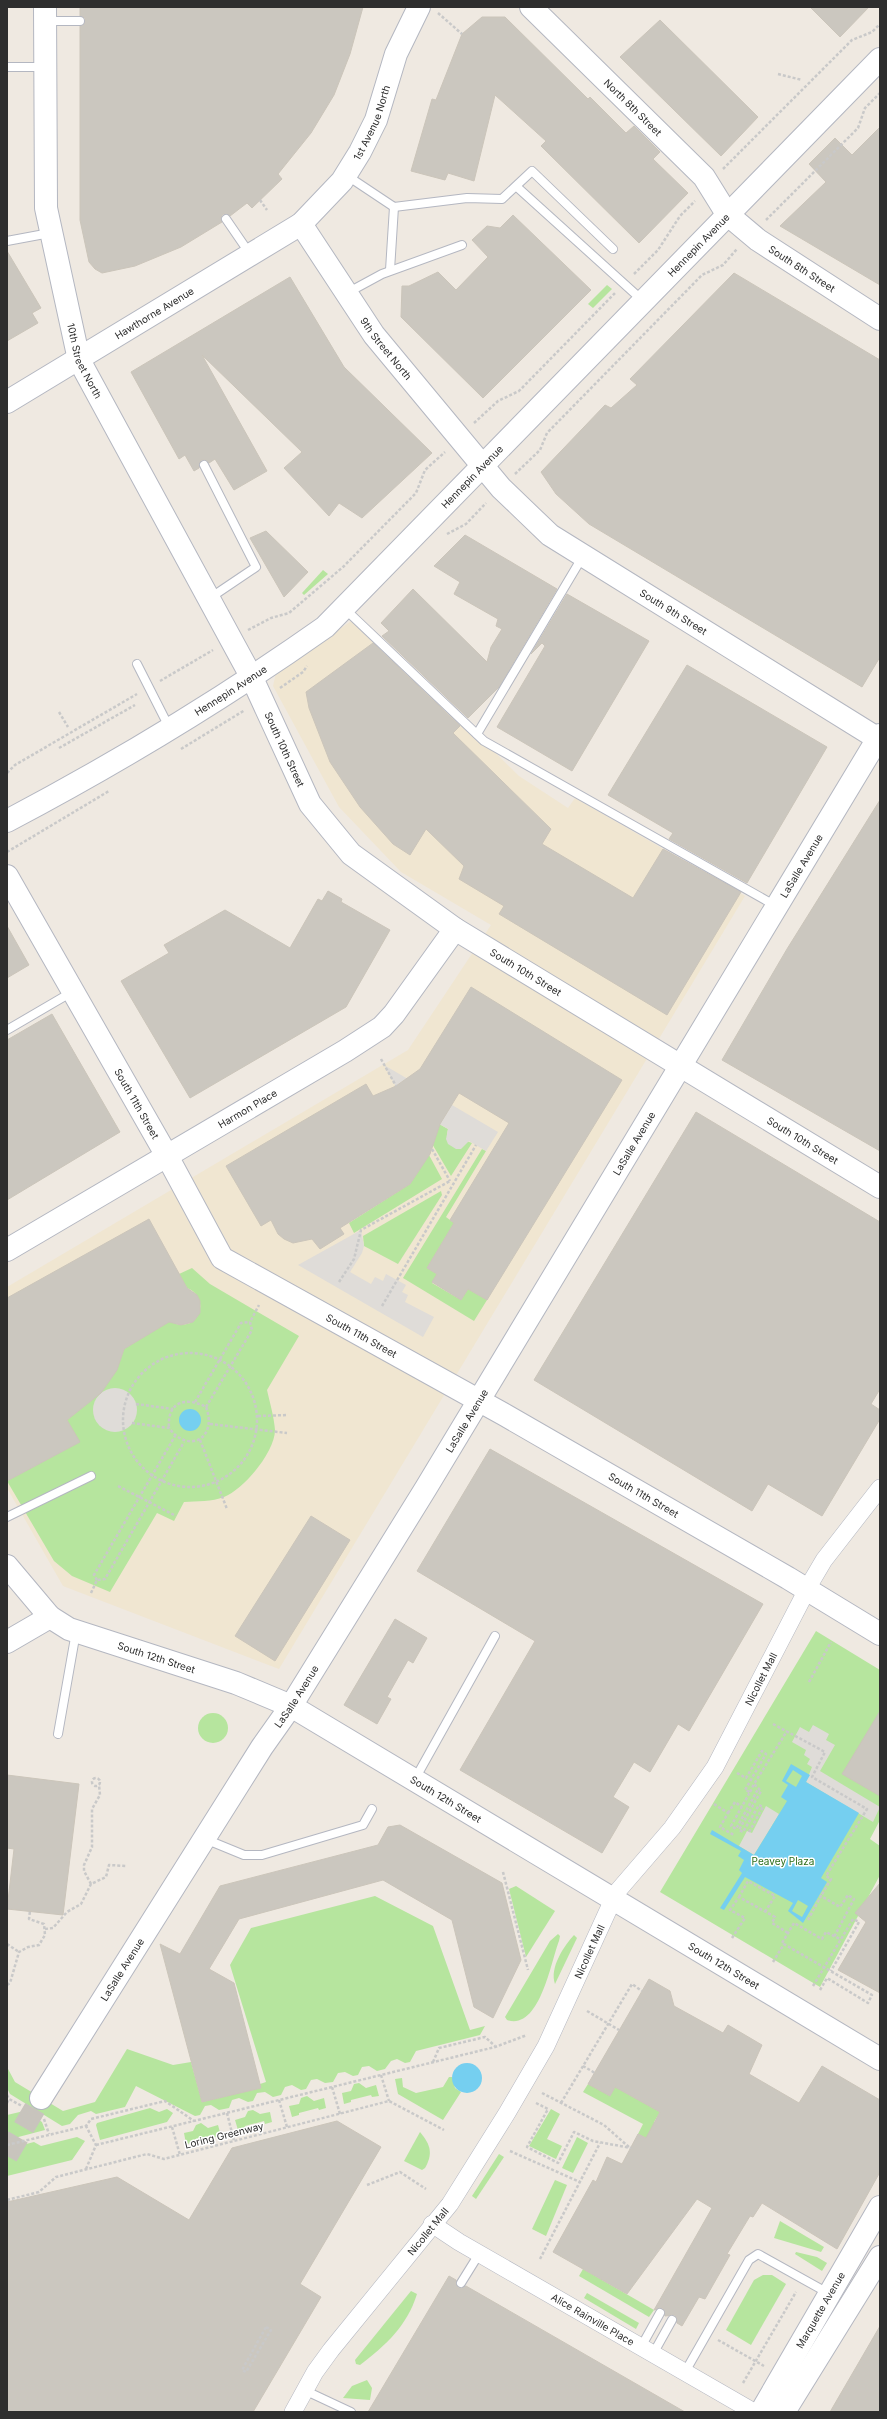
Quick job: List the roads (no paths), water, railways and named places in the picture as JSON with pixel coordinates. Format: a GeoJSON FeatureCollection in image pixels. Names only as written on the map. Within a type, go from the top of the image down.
{"type":"FeatureCollection","features":[{"type":"Feature","properties":{"kind":"street","name":"North 8th Street"},"geometry":{"type":"LineString","coordinates":[[531,7],[704,177],[727,214]]}},
{"type":"Feature","properties":{"kind":"street","name":"1st Avenue North"},"geometry":{"type":"LineString","coordinates":[[301,224],[346,175],[376,120],[396,54],[427,9]]}},
{"type":"Feature","properties":{"kind":"street","name":"10th Street North"},"geometry":{"type":"LineString","coordinates":[[45,14],[45,189],[50,233],[79,360],[252,678]]}},
{"type":"Feature","properties":{"kind":"street","name":"Hennepin Avenue"},"geometry":{"type":"LineString","coordinates":[[7,821],[101,770],[252,678],[325,627],[642,300],[880,59]]}},
{"type":"Feature","properties":{"kind":"street","name":"South 8th Street"},"geometry":{"type":"LineString","coordinates":[[727,214],[758,240],[880,319]]}},
{"type":"Feature","properties":{"kind":"street","name":"Hawthorne Avenue"},"geometry":{"type":"LineString","coordinates":[[7,402],[252,256],[301,224]]}},
{"type":"Feature","properties":{"kind":"street","name":"9th Street North"},"geometry":{"type":"LineString","coordinates":[[301,224],[374,335],[482,466]]}},
{"type":"Feature","properties":{"kind":"street","name":"South 9th Street"},"geometry":{"type":"LineString","coordinates":[[482,466],[501,488],[550,535],[879,738]]}},
{"type":"Feature","properties":{"kind":"street","name":"South 10th Street"},"geometry":{"type":"LineString","coordinates":[[252,678],[310,804],[351,854],[455,929],[880,1187]]}},
{"type":"Feature","properties":{"kind":"street","name":"LaSalle Avenue"},"geometry":{"type":"LineString","coordinates":[[41,2098],[262,1747],[291,1706],[479,1401],[879,738]]}},
{"type":"Feature","properties":{"kind":"street","name":"South 11th Street"},"geometry":{"type":"LineString","coordinates":[[7,876],[168,1156],[222,1258],[479,1401],[807,1590],[880,1634]]}},
{"type":"Feature","properties":{"kind":"street","name":"Harmon Place"},"geometry":{"type":"LineString","coordinates":[[7,1250],[168,1156],[382,1027],[394,1014],[455,929]]}},
{"type":"Feature","properties":{"kind":"street","name":"Nicollet Mall"},"geometry":{"type":"LineString","coordinates":[[293,2412],[304,2390],[331,2350],[432,2224],[450,2204],[546,2046],[612,1899],[672,1828],[715,1767],[824,1560],[880,1488]]}},
{"type":"Feature","properties":{"kind":"street","name":"South 12th Street"},"geometry":{"type":"LineString","coordinates":[[7,1566],[50,1617],[76,1632],[236,1683],[291,1706],[880,2059]]}},
{"type":"Feature","properties":{"kind":"street"},"geometry":{"type":"LineString","coordinates":[[7,1642],[50,1617]]}},
{"type":"Feature","properties":{"kind":"street","name":"Marquette Avenue"},"geometry":{"type":"LineString","coordinates":[[761,2412],[828,2294],[880,2207]]}},
{"type":"Feature","properties":{"kind":"street","name":"Alice Rainville Place"},"geometry":{"type":"LineString","coordinates":[[432,2224],[479,2254],[754,2412]]}},
{"type":"Feature","properties":{"kind":"street"},"geometry":{"type":"LineString","coordinates":[[784,2412],[880,2257]]}},
{"type":"Feature","properties":{"kind":"lane"},"geometry":{"type":"LineString","coordinates":[[45,14],[80,21]]}},
{"type":"Feature","properties":{"kind":"lane"},"geometry":{"type":"LineString","coordinates":[[7,68],[44,67]]}},
{"type":"Feature","properties":{"kind":"lane"},"geometry":{"type":"LineString","coordinates":[[346,175],[394,207],[467,198],[502,199],[532,171],[614,249]]}},
{"type":"Feature","properties":{"kind":"lane"},"geometry":{"type":"LineString","coordinates":[[517,186],[642,300]]}},
{"type":"Feature","properties":{"kind":"lane"},"geometry":{"type":"LineString","coordinates":[[390,270],[394,207]]}},
{"type":"Feature","properties":{"kind":"lane"},"geometry":{"type":"LineString","coordinates":[[226,219],[252,256]]}},
{"type":"Feature","properties":{"kind":"lane"},"geometry":{"type":"LineString","coordinates":[[7,241],[50,233]]}},
{"type":"Feature","properties":{"kind":"lane"},"geometry":{"type":"LineString","coordinates":[[346,294],[366,281],[390,270],[462,245]]}},
{"type":"Feature","properties":{"kind":"lane"},"geometry":{"type":"LineString","coordinates":[[204,466],[256,567],[209,599]]}},
{"type":"Feature","properties":{"kind":"lane"},"geometry":{"type":"LineString","coordinates":[[477,734],[584,556]]}},
{"type":"Feature","properties":{"kind":"lane"},"geometry":{"type":"LineString","coordinates":[[344,607],[484,741],[776,907]]}},
{"type":"Feature","properties":{"kind":"lane"},"geometry":{"type":"LineString","coordinates":[[137,664],[169,728]]}},
{"type":"Feature","properties":{"kind":"lane"},"geometry":{"type":"LineString","coordinates":[[7,1030],[73,991]]}},
{"type":"Feature","properties":{"kind":"lane"},"geometry":{"type":"LineString","coordinates":[[7,1518],[91,1476]]}},
{"type":"Feature","properties":{"kind":"lane"},"geometry":{"type":"LineString","coordinates":[[58,1734],[76,1632]]}},
{"type":"Feature","properties":{"kind":"lane"},"geometry":{"type":"LineString","coordinates":[[414,1781],[495,1636]]}},
{"type":"Feature","properties":{"kind":"lane"},"geometry":{"type":"LineString","coordinates":[[204,1838],[244,1855],[262,1855],[363,1825],[372,1809]]}},
{"type":"Feature","properties":{"kind":"lane"},"geometry":{"type":"LineString","coordinates":[[461,2283],[479,2254]]}},
{"type":"Feature","properties":{"kind":"lane"},"geometry":{"type":"LineString","coordinates":[[685,2372],[749,2260],[758,2254],[828,2294]]}},
{"type":"Feature","properties":{"kind":"lane"},"geometry":{"type":"LineString","coordinates":[[647,2351],[660,2313]]}},
{"type":"Feature","properties":{"kind":"lane"},"geometry":{"type":"LineString","coordinates":[[647,2351],[672,2320]]}},
{"type":"Feature","properties":{"kind":"lane"},"geometry":{"type":"LineString","coordinates":[[304,2390],[351,2412]]}},
{"type":"Feature","properties":{"kind":"water"},"geometry":{"type":"Polygon","coordinates":[[[190,1409],[198,1412],[201,1420],[198,1428],[190,1431],[182,1428],[179,1420],[182,1412],[190,1409]]]}},
{"type":"Feature","properties":{"kind":"water"},"geometry":{"type":"Polygon","coordinates":[[[791,1764],[810,1775],[806,1782],[859,1813],[821,1878],[827,1882],[803,1923],[788,1911],[793,1903],[745,1877],[724,1910],[720,1908],[742,1873],[739,1870],[744,1860],[738,1856],[741,1851],[710,1834],[712,1830],[754,1855],[787,1801],[781,1797],[788,1785],[782,1781],[791,1764]],[[793,1770],[786,1781],[796,1787],[802,1776],[793,1770]],[[798,1900],[792,1911],[802,1917],[808,1906],[798,1900]]]}},
{"type":"Feature","properties":{"kind":"water"},"geometry":{"type":"Polygon","coordinates":[[[467,2063],[478,2067],[482,2078],[478,2089],[467,2093],[456,2089],[452,2078],[456,2067],[467,2063]]]}},
{"type":"Feature","properties":{"kind":"tunnel"},"geometry":{"type":"LineString","coordinates":[[7,2156],[41,2098]]}},
{"type":"Feature","properties":{"kind":"park label","name":"Peavey Plaza"},"geometry":{"type":"Point","coordinates":[783,1861]}}]}
